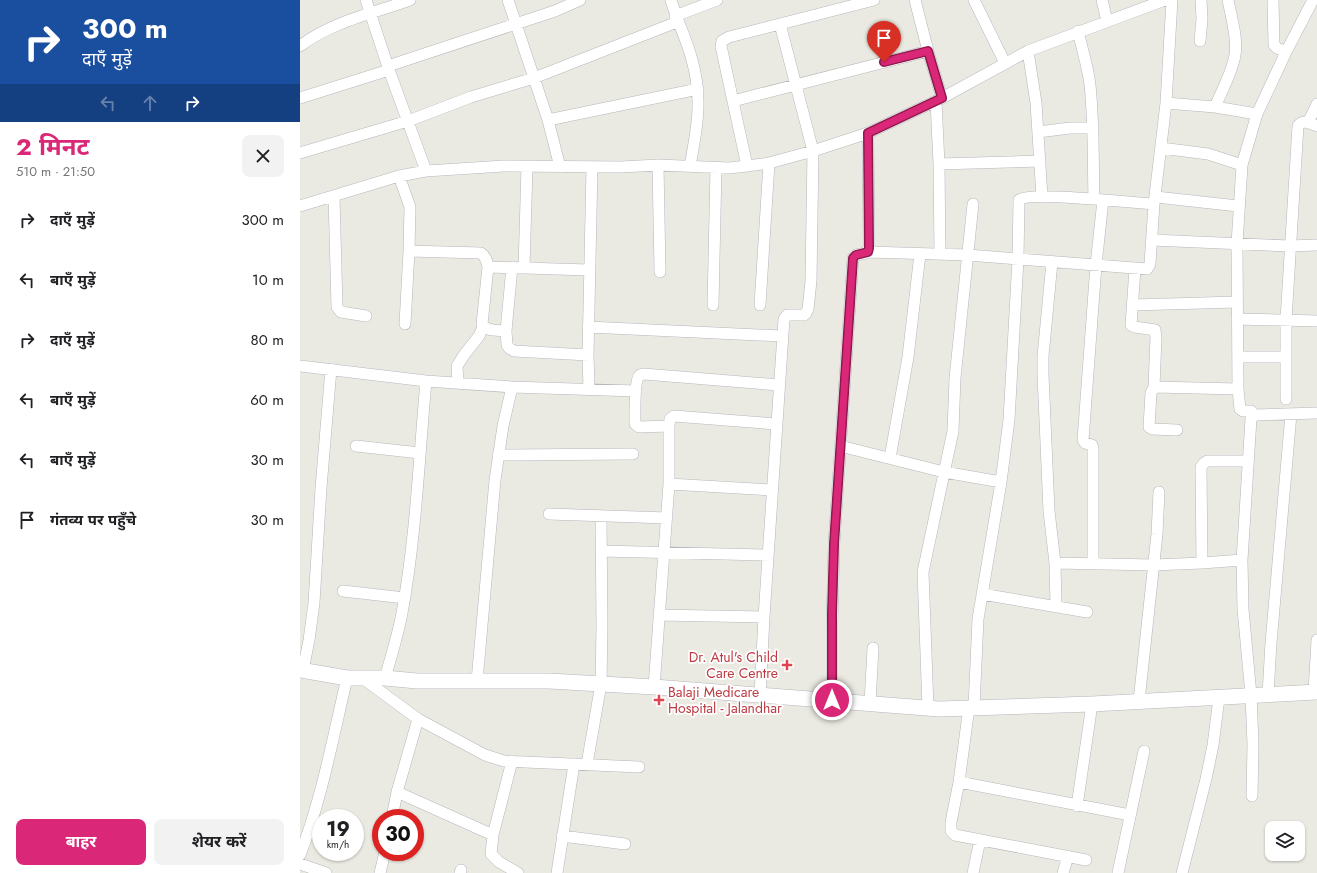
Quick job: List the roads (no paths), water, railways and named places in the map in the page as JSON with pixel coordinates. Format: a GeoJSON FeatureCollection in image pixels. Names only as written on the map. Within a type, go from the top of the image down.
{"type":"FeatureCollection","features":[{"type":"Feature","properties":{"kind":"street"},"geometry":{"type":"LineString","coordinates":[[366,0],[388,68],[426,171]]}},
{"type":"Feature","properties":{"kind":"street"},"geometry":{"type":"LineString","coordinates":[[300,46],[320,33],[371,12],[410,0]]}},
{"type":"Feature","properties":{"kind":"street"},"geometry":{"type":"LineString","coordinates":[[508,0],[548,120],[560,167]]}},
{"type":"Feature","properties":{"kind":"street"},"geometry":{"type":"LineString","coordinates":[[300,98],[580,0]]}},
{"type":"Feature","properties":{"kind":"street"},"geometry":{"type":"LineString","coordinates":[[671,0],[676,19],[692,59],[698,89],[698,123],[690,166]]}},
{"type":"Feature","properties":{"kind":"street"},"geometry":{"type":"LineString","coordinates":[[300,153],[408,121],[471,97],[534,78],[676,19],[717,0]]}},
{"type":"Feature","properties":{"kind":"street"},"geometry":{"type":"LineString","coordinates":[[747,166],[721,46],[722,41],[729,37],[874,0]]}},
{"type":"Feature","properties":{"kind":"street"},"geometry":{"type":"LineString","coordinates":[[915,0],[940,99],[940,254]]}},
{"type":"Feature","properties":{"kind":"street"},"geometry":{"type":"LineString","coordinates":[[974,0],[1004,63]]}},
{"type":"Feature","properties":{"kind":"street"},"geometry":{"type":"LineString","coordinates":[[1102,0],[1107,21]]}},
{"type":"Feature","properties":{"kind":"street"},"geometry":{"type":"LineString","coordinates":[[300,206],[399,176],[426,171],[504,166],[592,167],[658,165],[716,168],[747,166],[769,162],[813,151],[868,133],[940,99],[1028,50],[1164,0]]}},
{"type":"Feature","properties":{"kind":"street"},"geometry":{"type":"LineString","coordinates":[[832,700],[833,586],[840,446],[853,258],[856,255],[868,252],[940,254],[1135,269],[1148,268],[1166,103],[1172,0]]}},
{"type":"Feature","properties":{"kind":"street"},"geometry":{"type":"LineString","coordinates":[[1200,41],[1202,19],[1201,0]]}},
{"type":"Feature","properties":{"kind":"street"},"geometry":{"type":"LineString","coordinates":[[1215,107],[1227,80],[1235,55],[1233,26],[1228,0]]}},
{"type":"Feature","properties":{"kind":"street"},"geometry":{"type":"LineString","coordinates":[[1273,0],[1274,45],[1286,52]]}},
{"type":"Feature","properties":{"kind":"street"},"geometry":{"type":"LineString","coordinates":[[1313,0],[1286,52],[1257,114],[1242,164],[1238,206],[1237,319],[1238,389],[1240,409],[1243,411],[1251,411],[1255,415],[1317,414]]}},
{"type":"Feature","properties":{"kind":"street"},"geometry":{"type":"LineString","coordinates":[[760,696],[782,336],[785,317],[790,315],[804,315],[806,313],[808,309],[811,281],[813,151],[780,24]]}},
{"type":"Feature","properties":{"kind":"street"},"geometry":{"type":"LineString","coordinates":[[1078,32],[1090,84],[1098,200],[1096,265],[1083,440],[1085,443],[1092,445],[1093,448],[1093,563]]}},
{"type":"Feature","properties":{"kind":"street"},"geometry":{"type":"LineString","coordinates":[[1028,50],[1036,103],[1042,197]]}},
{"type":"Feature","properties":{"kind":"street"},"geometry":{"type":"LineString","coordinates":[[733,101],[928,51]]}},
{"type":"Feature","properties":{"kind":"street"},"geometry":{"type":"LineString","coordinates":[[548,120],[698,89]]}},
{"type":"Feature","properties":{"kind":"street"},"geometry":{"type":"LineString","coordinates":[[1166,103],[1215,107],[1257,114]]}},
{"type":"Feature","properties":{"kind":"street"},"geometry":{"type":"LineString","coordinates":[[1286,399],[1286,320],[1298,126],[1303,122],[1313,124],[1317,104]]}},
{"type":"Feature","properties":{"kind":"street"},"geometry":{"type":"LineString","coordinates":[[1038,132],[1070,128],[1093,128]]}},
{"type":"Feature","properties":{"kind":"street"},"geometry":{"type":"LineString","coordinates":[[868,133],[868,252]]}},
{"type":"Feature","properties":{"kind":"street"},"geometry":{"type":"LineString","coordinates":[[1161,148],[1208,154],[1242,164]]}},
{"type":"Feature","properties":{"kind":"street"},"geometry":{"type":"LineString","coordinates":[[939,164],[1040,161]]}},
{"type":"Feature","properties":{"kind":"street"},"geometry":{"type":"LineString","coordinates":[[760,306],[769,162]]}},
{"type":"Feature","properties":{"kind":"street"},"geometry":{"type":"LineString","coordinates":[[658,165],[660,272]]}},
{"type":"Feature","properties":{"kind":"street"},"geometry":{"type":"LineString","coordinates":[[524,268],[527,167]]}},
{"type":"Feature","properties":{"kind":"street"},"geometry":{"type":"LineString","coordinates":[[589,388],[588,327],[592,167]]}},
{"type":"Feature","properties":{"kind":"street"},"geometry":{"type":"LineString","coordinates":[[713,305],[716,168]]}},
{"type":"Feature","properties":{"kind":"street"},"geometry":{"type":"LineString","coordinates":[[399,176],[410,207],[405,324]]}},
{"type":"Feature","properties":{"kind":"street"},"geometry":{"type":"LineString","coordinates":[[334,196],[337,307],[341,312],[366,316]]}},
{"type":"Feature","properties":{"kind":"street"},"geometry":{"type":"LineString","coordinates":[[1086,860],[955,835],[951,831],[951,822],[971,707],[982,594],[1001,482],[1009,420],[1020,200],[1022,198],[1042,197],[1098,200],[1155,200],[1238,206]]}},
{"type":"Feature","properties":{"kind":"street"},"geometry":{"type":"LineString","coordinates":[[928,708],[923,572],[953,431],[955,378],[973,204]]}},
{"type":"Feature","properties":{"kind":"street"},"geometry":{"type":"LineString","coordinates":[[1152,240],[1290,246],[1317,245]]}},
{"type":"Feature","properties":{"kind":"street"},"geometry":{"type":"LineString","coordinates":[[409,251],[481,253],[486,258],[488,267],[483,326],[479,336],[464,355],[458,366],[458,383]]}},
{"type":"Feature","properties":{"kind":"street"},"geometry":{"type":"LineString","coordinates":[[890,458],[908,357],[920,254]]}},
{"type":"Feature","properties":{"kind":"street"},"geometry":{"type":"LineString","coordinates":[[1052,262],[1043,356],[1043,375],[1049,511],[1055,563],[1056,606]]}},
{"type":"Feature","properties":{"kind":"street"},"geometry":{"type":"LineString","coordinates":[[488,267],[589,270]]}},
{"type":"Feature","properties":{"kind":"street"},"geometry":{"type":"LineString","coordinates":[[512,267],[506,331],[507,345],[509,348],[514,351],[588,354]]}},
{"type":"Feature","properties":{"kind":"street"},"geometry":{"type":"LineString","coordinates":[[1135,269],[1132,326],[1154,329],[1156,333],[1154,387],[1151,393],[1150,427],[1152,429],[1177,430]]}},
{"type":"Feature","properties":{"kind":"street"},"geometry":{"type":"LineString","coordinates":[[1132,305],[1237,302]]}},
{"type":"Feature","properties":{"kind":"street"},"geometry":{"type":"LineString","coordinates":[[1237,319],[1317,322]]}},
{"type":"Feature","properties":{"kind":"street"},"geometry":{"type":"LineString","coordinates":[[483,326],[487,329],[506,331]]}},
{"type":"Feature","properties":{"kind":"street"},"geometry":{"type":"LineString","coordinates":[[588,327],[782,336]]}},
{"type":"Feature","properties":{"kind":"street"},"geometry":{"type":"LineString","coordinates":[[1238,356],[1285,357]]}},
{"type":"Feature","properties":{"kind":"street"},"geometry":{"type":"LineString","coordinates":[[300,366],[426,381],[512,387],[589,388],[636,391]]}},
{"type":"Feature","properties":{"kind":"street"},"geometry":{"type":"LineString","coordinates":[[331,369],[321,488],[312,627],[301,670],[354,678],[385,678],[417,681],[549,681],[654,687],[928,708],[1092,704],[1315,692],[1317,640]]}},
{"type":"Feature","properties":{"kind":"street"},"geometry":{"type":"LineString","coordinates":[[669,426],[636,426],[636,391],[638,377],[642,374],[779,385]]}},
{"type":"Feature","properties":{"kind":"street"},"geometry":{"type":"LineString","coordinates":[[385,678],[399,627],[405,598],[415,518],[426,381]]}},
{"type":"Feature","properties":{"kind":"street"},"geometry":{"type":"LineString","coordinates":[[477,681],[492,502],[503,426],[512,387]]}},
{"type":"Feature","properties":{"kind":"street"},"geometry":{"type":"LineString","coordinates":[[1154,387],[1238,389]]}},
{"type":"Feature","properties":{"kind":"street"},"geometry":{"type":"LineString","coordinates":[[1268,694],[1291,414]]}},
{"type":"Feature","properties":{"kind":"street"},"geometry":{"type":"LineString","coordinates":[[1252,796],[1253,744],[1251,695],[1243,609],[1242,560],[1251,419],[1255,415]]}},
{"type":"Feature","properties":{"kind":"street"},"geometry":{"type":"LineString","coordinates":[[654,687],[669,484],[670,419],[674,416],[776,424]]}},
{"type":"Feature","properties":{"kind":"street"},"geometry":{"type":"LineString","coordinates":[[356,446],[420,453]]}},
{"type":"Feature","properties":{"kind":"street"},"geometry":{"type":"LineString","coordinates":[[840,446],[944,472],[1001,482]]}},
{"type":"Feature","properties":{"kind":"street"},"geometry":{"type":"LineString","coordinates":[[498,455],[633,454]]}},
{"type":"Feature","properties":{"kind":"street"},"geometry":{"type":"LineString","coordinates":[[1202,563],[1202,464],[1207,461],[1248,461]]}},
{"type":"Feature","properties":{"kind":"street"},"geometry":{"type":"LineString","coordinates":[[669,484],[772,490]]}},
{"type":"Feature","properties":{"kind":"street"},"geometry":{"type":"LineString","coordinates":[[1139,701],[1154,565],[1159,492]]}},
{"type":"Feature","properties":{"kind":"street"},"geometry":{"type":"LineString","coordinates":[[549,514],[666,518]]}},
{"type":"Feature","properties":{"kind":"street"},"geometry":{"type":"LineString","coordinates":[[587,764],[601,684],[602,516]]}},
{"type":"Feature","properties":{"kind":"street"},"geometry":{"type":"LineString","coordinates":[[601,551],[664,551],[768,555]]}},
{"type":"Feature","properties":{"kind":"street"},"geometry":{"type":"LineString","coordinates":[[1055,563],[1154,565],[1242,560]]}},
{"type":"Feature","properties":{"kind":"street"},"geometry":{"type":"LineString","coordinates":[[343,592],[405,598]]}},
{"type":"Feature","properties":{"kind":"street"},"geometry":{"type":"LineString","coordinates":[[982,594],[1087,612]]}},
{"type":"Feature","properties":{"kind":"street"},"geometry":{"type":"LineString","coordinates":[[660,614],[764,617]]}},
{"type":"Feature","properties":{"kind":"street"},"geometry":{"type":"LineString","coordinates":[[870,703],[872,648]]}},
{"type":"Feature","properties":{"kind":"street"},"geometry":{"type":"LineString","coordinates":[[354,678],[418,719],[485,755],[504,761],[639,767]]}},
{"type":"Feature","properties":{"kind":"street"},"geometry":{"type":"LineString","coordinates":[[300,855],[305,830],[322,785],[354,678]]}},
{"type":"Feature","properties":{"kind":"street"},"geometry":{"type":"LineString","coordinates":[[1182,873],[1206,780],[1213,745],[1219,698]]}},
{"type":"Feature","properties":{"kind":"street"},"geometry":{"type":"LineString","coordinates":[[1077,806],[1092,704]]}},
{"type":"Feature","properties":{"kind":"street"},"geometry":{"type":"LineString","coordinates":[[394,809],[397,792],[418,719]]}},
{"type":"Feature","properties":{"kind":"street"},"geometry":{"type":"LineString","coordinates":[[1118,873],[1144,751]]}},
{"type":"Feature","properties":{"kind":"street"},"geometry":{"type":"LineString","coordinates":[[512,761],[493,835],[491,854],[499,862],[518,873]]}},
{"type":"Feature","properties":{"kind":"street"},"geometry":{"type":"LineString","coordinates":[[557,873],[574,764]]}},
{"type":"Feature","properties":{"kind":"street"},"geometry":{"type":"LineString","coordinates":[[959,782],[1130,816]]}},
{"type":"Feature","properties":{"kind":"street"},"geometry":{"type":"LineString","coordinates":[[397,792],[493,835]]}},
{"type":"Feature","properties":{"kind":"street"},"geometry":{"type":"LineString","coordinates":[[562,836],[625,844]]}},
{"type":"Feature","properties":{"kind":"street"},"geometry":{"type":"LineString","coordinates":[[973,873],[980,840]]}},
{"type":"Feature","properties":{"kind":"street"},"geometry":{"type":"LineString","coordinates":[[1063,873],[1068,856]]}},
{"type":"Feature","properties":{"kind":"street"},"geometry":{"type":"LineString","coordinates":[[380,873],[383,861]]}},
{"type":"Feature","properties":{"kind":"street"},"geometry":{"type":"LineString","coordinates":[[300,864],[326,873]]}},
{"type":"Feature","properties":{"kind":"place","name":"Dr. Atul's Child Care Centre"},"geometry":{"type":"Point","coordinates":[787,665]}},
{"type":"Feature","properties":{"kind":"place","name":"Balaji Medicare Hospital - Jalandhar"},"geometry":{"type":"Point","coordinates":[659,700]}}]}
